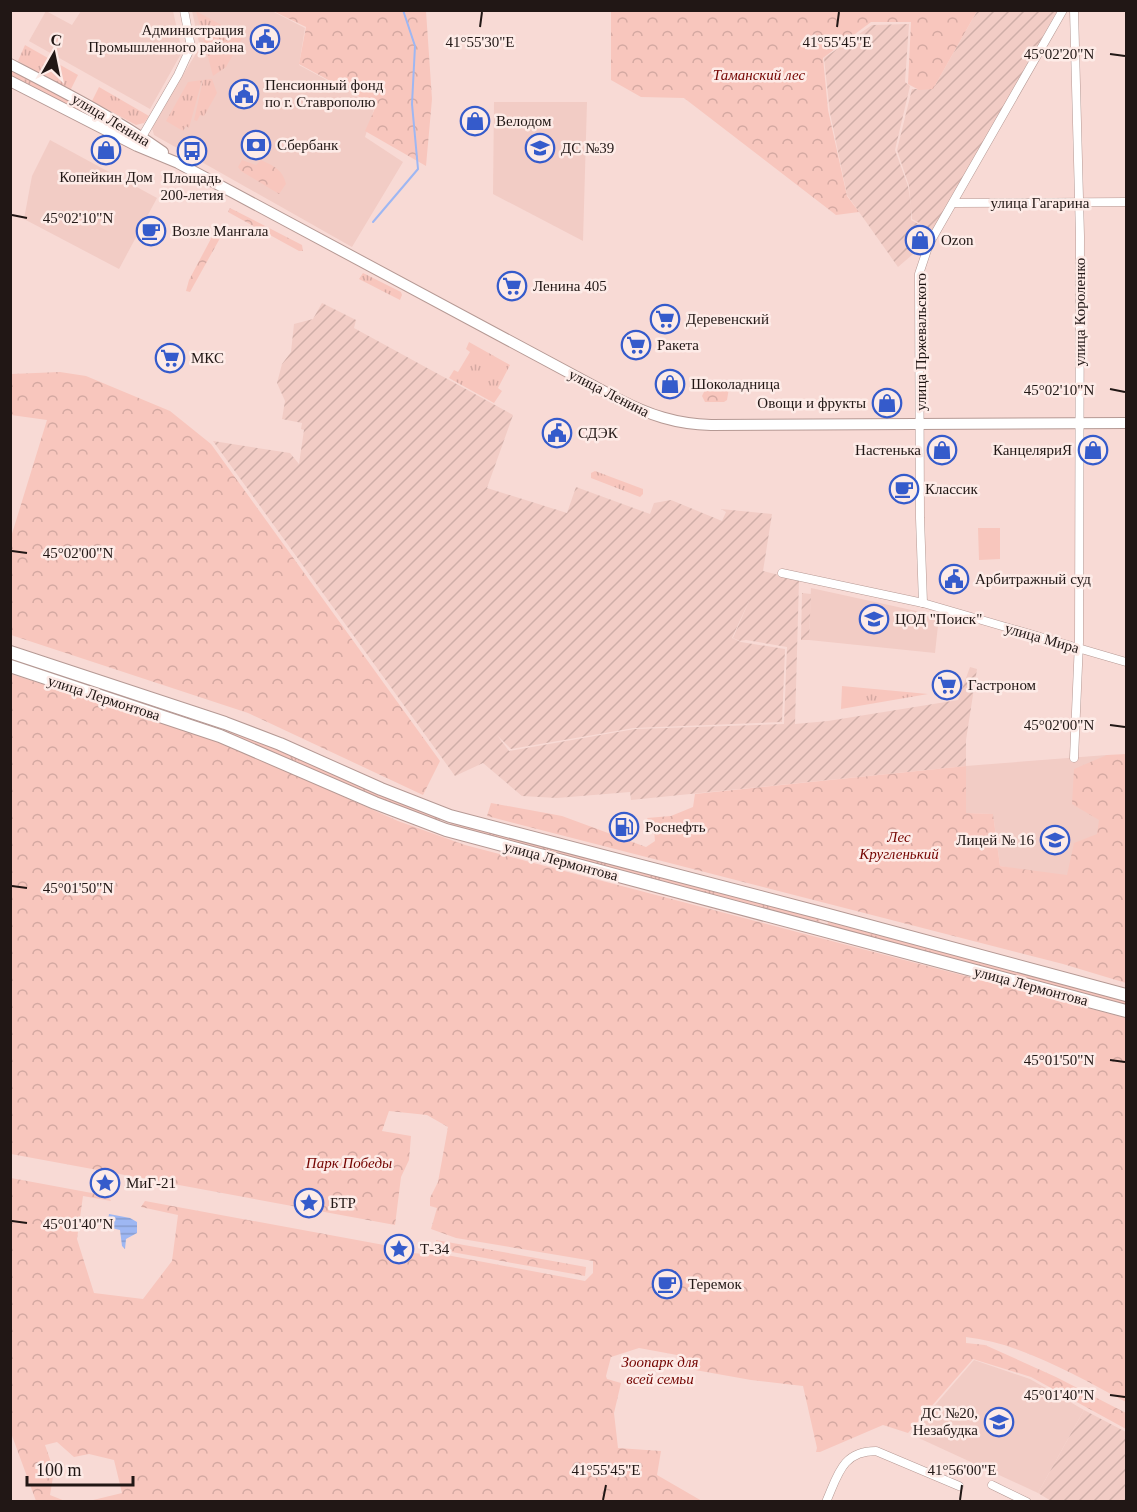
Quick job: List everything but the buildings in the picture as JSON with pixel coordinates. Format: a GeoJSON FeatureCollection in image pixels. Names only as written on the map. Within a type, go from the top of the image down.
{"type":"FeatureCollection","features":[{"type":"Feature","properties":{"kind":"main road","name":"улица Ленина"},"geometry":{"type":"LineString","coordinates":[[10,64],[178,163],[618,399],[658,418],[711,425],[1126,423]]}},
{"type":"Feature","properties":{"kind":"main road","name":"улица Ленина"},"geometry":{"type":"LineString","coordinates":[[10,81],[139,141]]}},
{"type":"Feature","properties":{"kind":"main road","name":"улица Лермонтова"},"geometry":{"type":"LineString","coordinates":[[10,652],[225,723],[450,816],[1126,995]]}},
{"type":"Feature","properties":{"kind":"main road","name":"улица Лермонтова"},"geometry":{"type":"LineString","coordinates":[[10,666],[220,736],[375,803],[446,830],[1126,1011]]}},
{"type":"Feature","properties":{"kind":"main road"},"geometry":{"type":"LineString","coordinates":[[220,736],[225,723]]}},
{"type":"Feature","properties":{"kind":"main road"},"geometry":{"type":"LineString","coordinates":[[823,930],[825,914]]}},
{"type":"Feature","properties":{"kind":"street"},"geometry":{"type":"LineString","coordinates":[[139,141],[178,75],[191,47],[184,10]]}},
{"type":"Feature","properties":{"kind":"street","name":"улица Пржевальского"},"geometry":{"type":"LineString","coordinates":[[922,603],[920,274],[929,244],[1063,10]]}},
{"type":"Feature","properties":{"kind":"street","name":"улица Короленко"},"geometry":{"type":"LineString","coordinates":[[1074,10],[1080,203],[1080,424],[1074,758]]}},
{"type":"Feature","properties":{"kind":"street","name":"улица Гагарина"},"geometry":{"type":"LineString","coordinates":[[954,202],[1126,202]]}},
{"type":"Feature","properties":{"kind":"street","name":"улица Мира"},"geometry":{"type":"LineString","coordinates":[[782,573],[922,603],[1126,662]]}},
{"type":"Feature","properties":{"kind":"street"},"geometry":{"type":"LineString","coordinates":[[826,1502],[844,1462],[863,1451],[876,1451],[959,1486]]}},
{"type":"Feature","properties":{"kind":"street"},"geometry":{"type":"LineString","coordinates":[[992,1485],[1027,1502]]}},
{"type":"Feature","properties":{"kind":"shaded area"},"geometry":{"type":"Polygon","coordinates":[[[46,11],[72,25],[81,11],[173,11],[182,52],[150,109],[29,41],[46,11]]]}},
{"type":"Feature","properties":{"kind":"shaded area"},"geometry":{"type":"Polygon","coordinates":[[[192,11],[272,11],[305,28],[299,65],[375,106],[365,137],[403,162],[352,247],[154,135],[152,128],[156,119],[200,47],[192,11]]]}},
{"type":"Feature","properties":{"kind":"shaded area"},"geometry":{"type":"Polygon","coordinates":[[[977,11],[1057,11],[933,231],[912,219],[909,186],[897,150],[912,89],[933,89],[977,11]]]}},
{"type":"Feature","properties":{"kind":"shaded area"},"geometry":{"type":"Polygon","coordinates":[[[909,24],[905,82],[910,86],[895,150],[908,186],[911,220],[933,232],[926,243],[898,267],[847,195],[830,113],[824,58],[872,25],[909,24]]]}},
{"type":"Feature","properties":{"kind":"shaded area","name":"ДС №39"},"geometry":{"type":"Polygon","coordinates":[[[494,102],[587,102],[583,241],[493,194],[494,102]]]}},
{"type":"Feature","properties":{"kind":"shaded area"},"geometry":{"type":"Polygon","coordinates":[[[50,140],[157,198],[119,269],[24,219],[32,176],[50,140]]]}},
{"type":"Feature","properties":{"kind":"shaded area"},"geometry":{"type":"Polygon","coordinates":[[[322,303],[356,320],[354,328],[513,415],[487,488],[567,513],[576,487],[650,514],[654,503],[671,500],[722,521],[726,512],[721,509],[772,514],[763,571],[799,580],[795,724],[828,721],[958,700],[970,667],[977,669],[966,740],[966,766],[631,800],[630,792],[557,798],[522,796],[483,763],[455,776],[213,441],[290,453],[299,464],[304,430],[301,429],[302,423],[282,419],[285,401],[277,383],[282,364],[291,352],[294,324],[313,319],[322,303]],[[752,594],[732,638],[741,642],[785,649],[782,722],[634,728],[511,749],[497,735],[509,751],[635,729],[784,724],[787,647],[740,641],[733,638],[752,594]]]}},
{"type":"Feature","properties":{"kind":"shaded area","name":"ЦОД \"Поиск\""},"geometry":{"type":"Polygon","coordinates":[[[811,588],[939,616],[935,653],[809,640],[811,588]]]}},
{"type":"Feature","properties":{"kind":"shaded area"},"geometry":{"type":"Polygon","coordinates":[[[802,593],[811,594],[809,640],[801,640],[802,593]]]}},
{"type":"Feature","properties":{"kind":"shaded area","name":"Лицей № 16"},"geometry":{"type":"Polygon","coordinates":[[[1107,755],[1120,810],[1104,886],[1000,866],[993,814],[966,813],[966,766],[1107,755]]]}},
{"type":"Feature","properties":{"kind":"shaded area","name":"ДС №20, Незабудка"},"geometry":{"type":"Polygon","coordinates":[[[974,1360],[1030,1379],[1084,1410],[1038,1493],[910,1434],[974,1360]]]}},
{"type":"Feature","properties":{"kind":"shaded area"},"geometry":{"type":"Polygon","coordinates":[[[1084,1410],[1126,1432],[1126,1501],[1051,1501],[1038,1493],[1084,1410]]]}},
{"type":"Feature","properties":{"kind":"green space","name":"Таманский лес"},"geometry":{"type":"Polygon","coordinates":[[[611,10],[977,11],[933,89],[919,90],[908,84],[911,22],[871,22],[823,58],[828,110],[847,196],[859,212],[836,215],[684,98],[641,97],[611,80],[611,10]]]}},
{"type":"Feature","properties":{"kind":"green space"},"geometry":{"type":"Polygon","coordinates":[[[196,11],[243,37],[226,67],[213,76],[196,11]]]}},
{"type":"Feature","properties":{"kind":"green space"},"geometry":{"type":"Polygon","coordinates":[[[273,11],[426,11],[432,99],[426,166],[365,131],[376,106],[299,64],[306,27],[273,11]]]}},
{"type":"Feature","properties":{"kind":"green space"},"geometry":{"type":"Polygon","coordinates":[[[25,45],[78,75],[70,91],[18,61],[25,45]]]}},
{"type":"Feature","properties":{"kind":"green space"},"geometry":{"type":"Polygon","coordinates":[[[10,69],[78,105],[105,123],[102,124],[11,75],[10,69]]]}},
{"type":"Feature","properties":{"kind":"green space"},"geometry":{"type":"Polygon","coordinates":[[[212,79],[217,93],[204,116],[200,115],[197,121],[194,120],[203,80],[212,79]]]}},
{"type":"Feature","properties":{"kind":"green space"},"geometry":{"type":"Polygon","coordinates":[[[202,80],[189,128],[186,126],[183,131],[166,121],[188,82],[202,80]]]}},
{"type":"Feature","properties":{"kind":"green space"},"geometry":{"type":"Polygon","coordinates":[[[99,87],[149,116],[144,123],[136,125],[92,101],[99,87]]]}},
{"type":"Feature","properties":{"kind":"green space"},"geometry":{"type":"Polygon","coordinates":[[[242,160],[256,165],[261,160],[277,169],[283,175],[286,184],[279,194],[241,171],[238,167],[242,160]]]}},
{"type":"Feature","properties":{"kind":"green space"},"geometry":{"type":"Polygon","coordinates":[[[230,208],[302,245],[303,251],[299,251],[228,212],[230,208]]]}},
{"type":"Feature","properties":{"kind":"green space"},"geometry":{"type":"Polygon","coordinates":[[[214,233],[220,236],[219,240],[190,292],[186,291],[189,280],[214,233]]]}},
{"type":"Feature","properties":{"kind":"green space"},"geometry":{"type":"Polygon","coordinates":[[[363,273],[401,292],[400,300],[359,279],[363,273]]]}},
{"type":"Feature","properties":{"kind":"green space"},"geometry":{"type":"Polygon","coordinates":[[[469,342],[510,365],[498,388],[502,391],[494,403],[449,378],[454,370],[458,372],[470,352],[466,349],[469,342]]]}},
{"type":"Feature","properties":{"kind":"green space"},"geometry":{"type":"Polygon","coordinates":[[[60,372],[86,376],[170,411],[211,444],[440,761],[423,795],[248,713],[11,635],[11,537],[47,420],[11,415],[11,374],[60,372]]]}},
{"type":"Feature","properties":{"kind":"green space"},"geometry":{"type":"Polygon","coordinates":[[[725,384],[729,388],[727,400],[705,402],[702,396],[706,388],[725,384]]]}},
{"type":"Feature","properties":{"kind":"green space"},"geometry":{"type":"Polygon","coordinates":[[[595,471],[643,489],[643,494],[640,497],[591,478],[591,473],[595,471]]]}},
{"type":"Feature","properties":{"kind":"green space"},"geometry":{"type":"Polygon","coordinates":[[[978,528],[1000,528],[1000,559],[979,560],[978,528]]]}},
{"type":"Feature","properties":{"kind":"green space","name":"Парк Победы"},"geometry":{"type":"Polygon","coordinates":[[[11,674],[221,742],[398,821],[465,845],[1126,1018],[1126,1402],[1028,1353],[987,1340],[966,1337],[966,1343],[985,1345],[1056,1377],[1126,1413],[1126,1429],[1031,1377],[973,1359],[908,1433],[883,1425],[816,1452],[803,1386],[695,1370],[677,1355],[639,1348],[611,1357],[606,1376],[607,1379],[621,1383],[614,1413],[618,1448],[661,1451],[657,1475],[702,1501],[89,1501],[122,1493],[114,1460],[89,1454],[74,1457],[57,1442],[45,1445],[54,1471],[50,1495],[65,1501],[36,1501],[11,1433],[11,1178],[108,1196],[111,1201],[83,1196],[77,1239],[94,1293],[143,1299],[172,1261],[178,1215],[141,1207],[145,1201],[384,1245],[392,1251],[434,1255],[436,1253],[585,1281],[593,1273],[593,1261],[456,1238],[431,1229],[437,1208],[430,1206],[430,1198],[438,1182],[448,1127],[427,1115],[389,1111],[382,1131],[411,1136],[409,1160],[401,1177],[395,1225],[11,1154],[11,674]]]}},
{"type":"Feature","properties":{"kind":"green space"},"geometry":{"type":"Polygon","coordinates":[[[842,686],[928,694],[841,709],[842,686]]]}},
{"type":"Feature","properties":{"kind":"green space"},"geometry":{"type":"Polygon","coordinates":[[[226,730],[277,749],[440,819],[439,821],[376,798],[226,733],[226,730]]]}},
{"type":"Feature","properties":{"kind":"green space","name":"Лес Кругленький"},"geometry":{"type":"Polygon","coordinates":[[[1126,754],[1126,983],[1063,964],[487,816],[491,803],[562,816],[646,847],[655,841],[654,830],[647,818],[671,816],[693,807],[695,794],[966,766],[966,813],[993,814],[1000,866],[1067,875],[1074,843],[1097,834],[1099,820],[1072,804],[1074,769],[1107,755],[1126,754]]]}},
{"type":"Feature","properties":{"kind":"green space"},"geometry":{"type":"Polygon","coordinates":[[[451,822],[819,919],[820,922],[450,826],[451,822]]]}},
{"type":"Feature","properties":{"kind":"green space"},"geometry":{"type":"Polygon","coordinates":[[[828,922],[1126,1001],[1126,1005],[827,926],[828,922]]]}},
{"type":"Feature","properties":{"kind":"green space"},"geometry":{"type":"Polygon","coordinates":[[[436,1240],[586,1267],[585,1276],[435,1249],[436,1240]]]}},
{"type":"Feature","properties":{"kind":"water"},"geometry":{"type":"Polygon","coordinates":[[[109,1214],[130,1218],[137,1222],[137,1233],[126,1239],[125,1249],[122,1246],[120,1230],[107,1227],[109,1214]]]}},
{"type":"Feature","properties":{"kind":"waterway"},"geometry":{"type":"LineString","coordinates":[[373,222],[418,169],[412,104],[415,46],[403,10]]}},
{"type":"Feature","properties":{"kind":"place","name":"Администрация Промышленного района"},"geometry":{"type":"Point","coordinates":[265,39]}},
{"type":"Feature","properties":{"kind":"place","name":"Пенсионный фонд по г. Ставрополю"},"geometry":{"type":"Point","coordinates":[244,94]}},
{"type":"Feature","properties":{"kind":"place","name":"Велодом"},"geometry":{"type":"Point","coordinates":[475,121]}},
{"type":"Feature","properties":{"kind":"place","name":"Сбербанк"},"geometry":{"type":"Point","coordinates":[256,145]}},
{"type":"Feature","properties":{"kind":"place","name":"ДС №39"},"geometry":{"type":"Point","coordinates":[540,148]}},
{"type":"Feature","properties":{"kind":"place","name":"Копейкин Дом"},"geometry":{"type":"Point","coordinates":[106,150]}},
{"type":"Feature","properties":{"kind":"place","name":"Площадь 200-летия"},"geometry":{"type":"Point","coordinates":[192,151]}},
{"type":"Feature","properties":{"kind":"place","name":"Возле Мангала"},"geometry":{"type":"Point","coordinates":[151,231]}},
{"type":"Feature","properties":{"kind":"place","name":"Ozon"},"geometry":{"type":"Point","coordinates":[920,240]}},
{"type":"Feature","properties":{"kind":"place","name":"Ленина 405"},"geometry":{"type":"Point","coordinates":[512,286]}},
{"type":"Feature","properties":{"kind":"place","name":"Деревенский"},"geometry":{"type":"Point","coordinates":[665,319]}},
{"type":"Feature","properties":{"kind":"place","name":"Ракета"},"geometry":{"type":"Point","coordinates":[636,345]}},
{"type":"Feature","properties":{"kind":"place","name":"МКС"},"geometry":{"type":"Point","coordinates":[170,358]}},
{"type":"Feature","properties":{"kind":"place","name":"Шоколадница"},"geometry":{"type":"Point","coordinates":[670,384]}},
{"type":"Feature","properties":{"kind":"place","name":"Овощи и фрукты"},"geometry":{"type":"Point","coordinates":[887,403]}},
{"type":"Feature","properties":{"kind":"place","name":"СДЭК"},"geometry":{"type":"Point","coordinates":[557,433]}},
{"type":"Feature","properties":{"kind":"place","name":"Настенька"},"geometry":{"type":"Point","coordinates":[942,450]}},
{"type":"Feature","properties":{"kind":"place","name":"КанцеляриЯ"},"geometry":{"type":"Point","coordinates":[1093,450]}},
{"type":"Feature","properties":{"kind":"place","name":"Классик"},"geometry":{"type":"Point","coordinates":[904,489]}},
{"type":"Feature","properties":{"kind":"place","name":"Арбитражный суд"},"geometry":{"type":"Point","coordinates":[954,579]}},
{"type":"Feature","properties":{"kind":"place","name":"ЦОД \"Поиск\""},"geometry":{"type":"Point","coordinates":[874,619]}},
{"type":"Feature","properties":{"kind":"place","name":"Гастроном"},"geometry":{"type":"Point","coordinates":[947,685]}},
{"type":"Feature","properties":{"kind":"place","name":"Роснефть"},"geometry":{"type":"Point","coordinates":[624,827]}},
{"type":"Feature","properties":{"kind":"place","name":"Лицей № 16"},"geometry":{"type":"Point","coordinates":[1055,840]}},
{"type":"Feature","properties":{"kind":"place","name":"МиГ-21"},"geometry":{"type":"Point","coordinates":[105,1183]}},
{"type":"Feature","properties":{"kind":"place","name":"БТР"},"geometry":{"type":"Point","coordinates":[309,1203]}},
{"type":"Feature","properties":{"kind":"place","name":"Т-34"},"geometry":{"type":"Point","coordinates":[399,1249]}},
{"type":"Feature","properties":{"kind":"place","name":"Теремок"},"geometry":{"type":"Point","coordinates":[667,1284]}},
{"type":"Feature","properties":{"kind":"place","name":"ДС №20, Незабудка"},"geometry":{"type":"Point","coordinates":[999,1422]}},
{"type":"Feature","properties":{"kind":"park label","name":"Зоопарк для всей семьи"},"geometry":{"type":"Point","coordinates":[660,1370]}}]}
